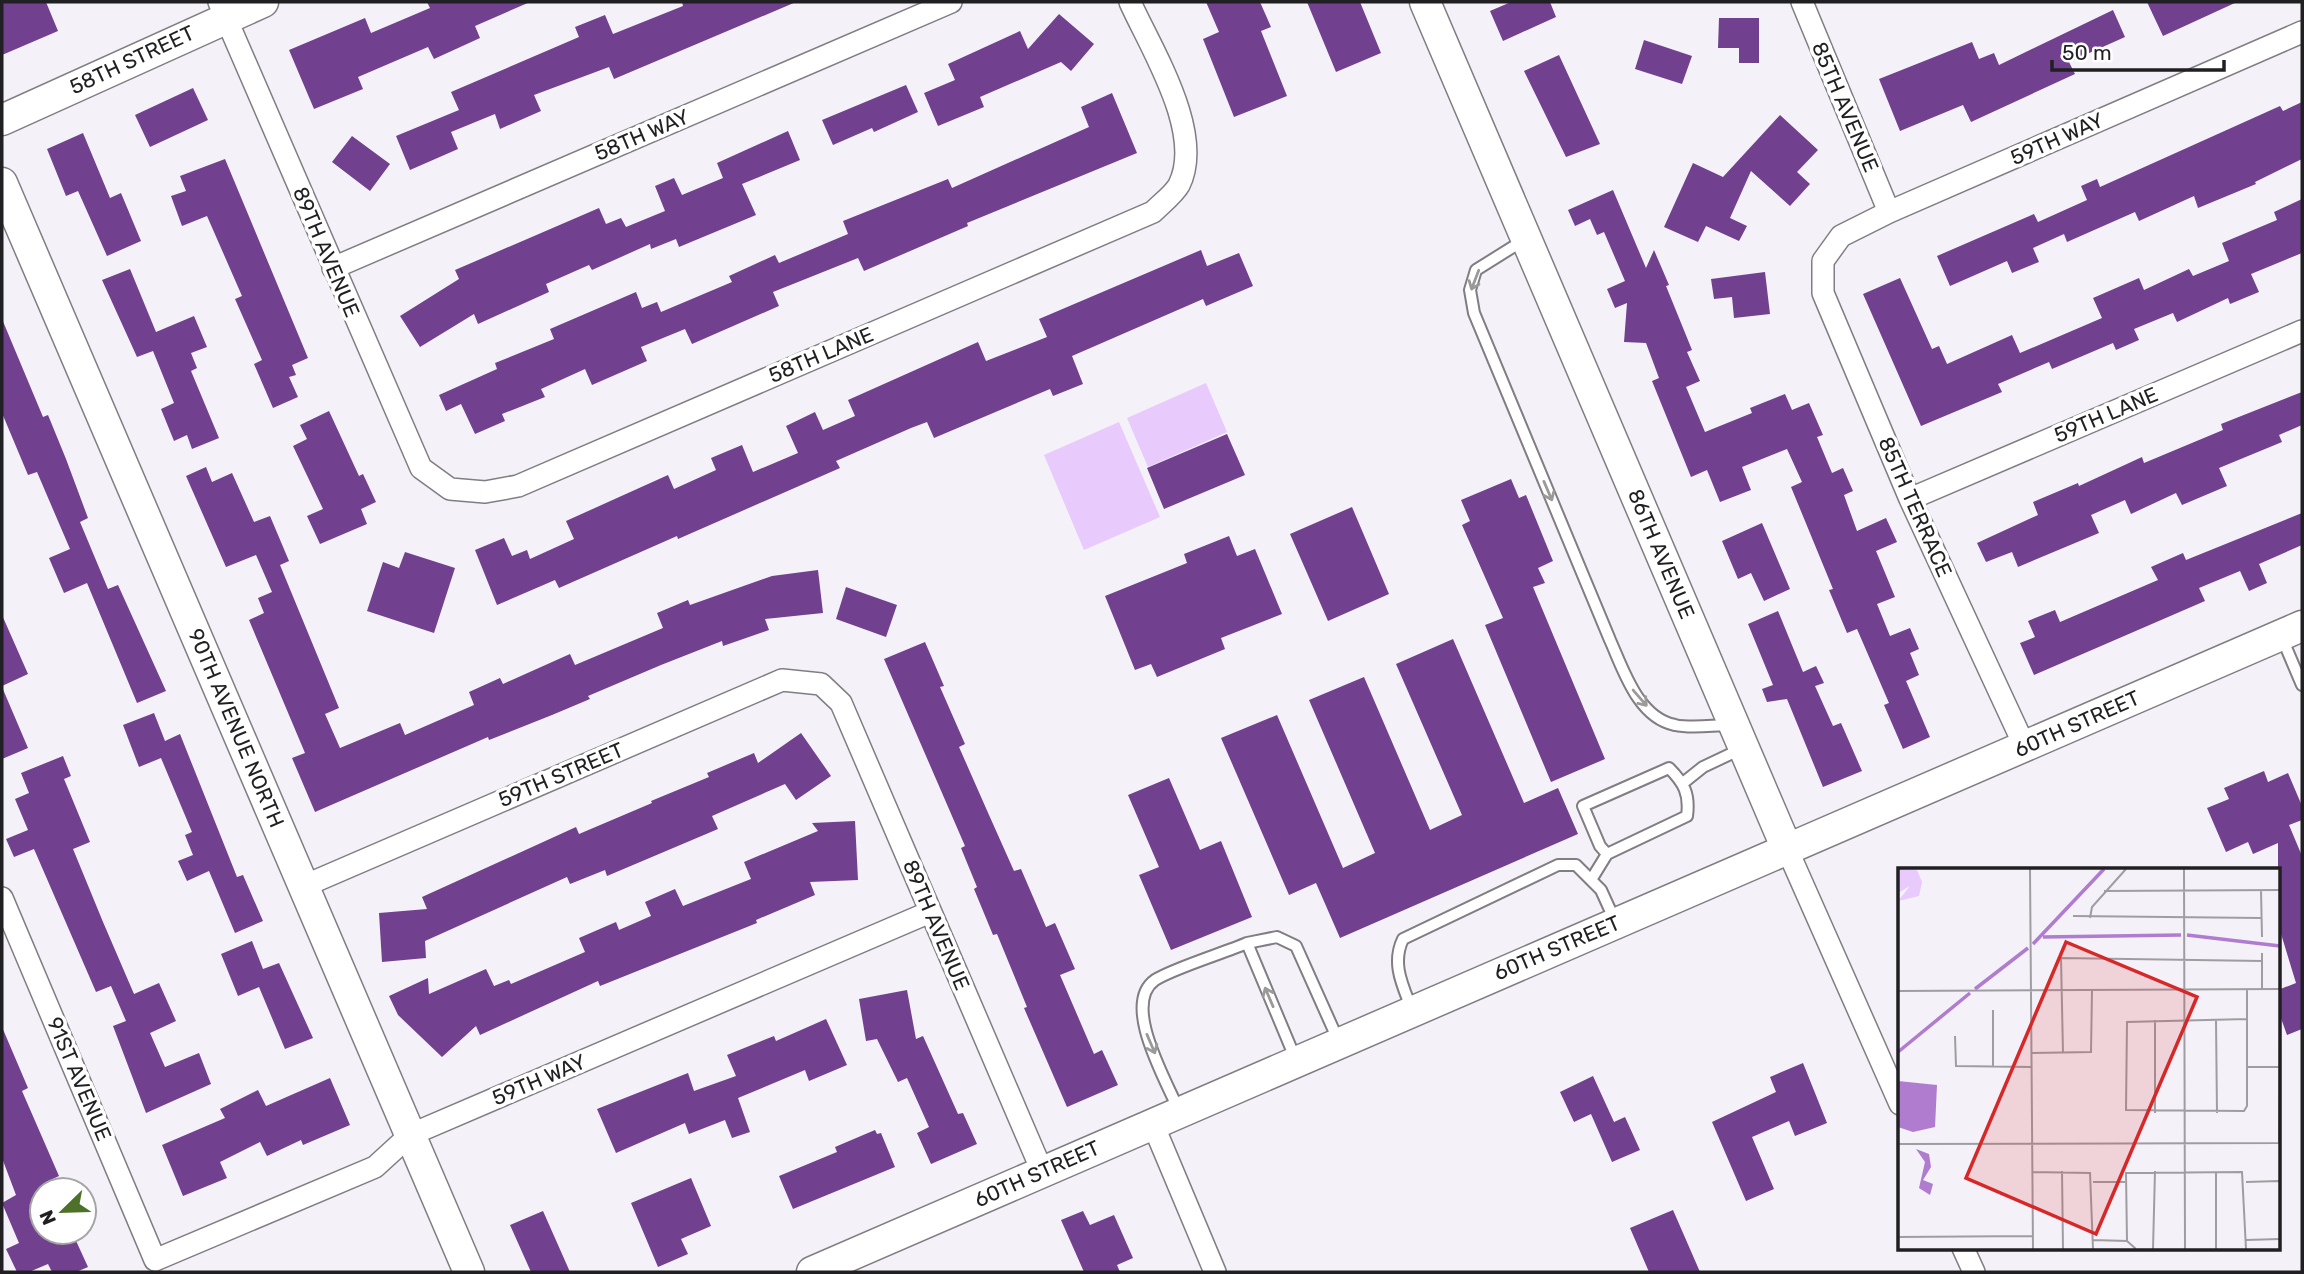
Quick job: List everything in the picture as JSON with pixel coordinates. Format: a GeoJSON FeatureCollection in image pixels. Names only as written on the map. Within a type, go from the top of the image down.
{"type":"FeatureCollection","features":[{"type":"Feature","properties":{"kind":"street","name":"58TH STREET"},"geometry":{"type":"LineString","coordinates":[[2,120],[222,10],[263,2]]}},
{"type":"Feature","properties":{"kind":"street","name":"58TH WAY"},"geometry":{"type":"LineString","coordinates":[[333,268],[951,2]]}},
{"type":"Feature","properties":{"kind":"street","name":"58TH LANE"},"geometry":{"type":"LineString","coordinates":[[450,489],[485,492],[518,486],[1153,212],[1179,186],[1187,154],[1181,113],[1130,2]]}},
{"type":"Feature","properties":{"kind":"street","name":"86TH AVENUE"},"geometry":{"type":"LineString","coordinates":[[1425,2],[1787,849],[1898,1099]]}},
{"type":"Feature","properties":{"kind":"street","name":"85TH AVENUE"},"geometry":{"type":"LineString","coordinates":[[1802,2],[1889,212]]}},
{"type":"Feature","properties":{"kind":"street","name":"89TH AVENUE"},"geometry":{"type":"LineString","coordinates":[[222,10],[421,468],[450,489]]}},
{"type":"Feature","properties":{"kind":"street","name":"59TH WAY"},"geometry":{"type":"LineString","coordinates":[[1823,261],[1841,236],[1889,212],[2302,32]]}},
{"type":"Feature","properties":{"kind":"street","name":"90TH AVENUE NORTH"},"geometry":{"type":"LineString","coordinates":[[2,183],[469,1272]]}},
{"type":"Feature","properties":{"kind":"street","name":"85TH TERRACE"},"geometry":{"type":"LineString","coordinates":[[1823,261],[1823,293],[1910,499],[2025,747]]}},
{"type":"Feature","properties":{"kind":"street","name":"59TH LANE"},"geometry":{"type":"LineString","coordinates":[[1910,499],[2302,331]]}},
{"type":"Feature","properties":{"kind":"street","name":"60TH STREET"},"geometry":{"type":"LineString","coordinates":[[812,1272],[1165,1116],[2292,630]]}},
{"type":"Feature","properties":{"kind":"street","name":"59TH STREET"},"geometry":{"type":"LineString","coordinates":[[304,886],[782,680],[821,684]]}},
{"type":"Feature","properties":{"kind":"street","name":"89TH AVENUE"},"geometry":{"type":"LineString","coordinates":[[821,684],[841,703],[1042,1171]]}},
{"type":"Feature","properties":{"kind":"street","name":"91ST AVENUE"},"geometry":{"type":"LineString","coordinates":[[2,898],[155,1261]]}},
{"type":"Feature","properties":{"kind":"street","name":"59TH WAY"},"geometry":{"type":"LineString","coordinates":[[155,1261],[375,1167],[410,1135],[930,912]]}},
{"type":"Feature","properties":{"kind":"street"},"geometry":{"type":"LineString","coordinates":[[1165,1116],[1215,1272]]}},
{"type":"Feature","properties":{"kind":"street"},"geometry":{"type":"LineString","coordinates":[[1964,1250],[1974,1272]]}},
{"type":"Feature","properties":{"kind":"lane"},"geometry":{"type":"LineString","coordinates":[[1526,239],[1476,270],[1470,290],[1474,313],[1633,692],[1655,715],[1674,725],[1739,736]]}},
{"type":"Feature","properties":{"kind":"lane"},"geometry":{"type":"LineString","coordinates":[[2292,630],[2302,685]]}},
{"type":"Feature","properties":{"kind":"lane"},"geometry":{"type":"LineString","coordinates":[[1683,783],[1739,736]]}},
{"type":"Feature","properties":{"kind":"lane"},"geometry":{"type":"LineString","coordinates":[[1591,880],[1606,854],[1687,816],[1689,800],[1683,783],[1669,768],[1583,806],[1606,854]]}},
{"type":"Feature","properties":{"kind":"lane"},"geometry":{"type":"LineString","coordinates":[[1412,1010],[1397,970],[1397,951],[1403,939],[1558,864],[1576,865],[1601,890],[1616,923]]}},
{"type":"Feature","properties":{"kind":"lane"},"geometry":{"type":"LineString","coordinates":[[1165,1116],[1141,1010],[1142,994],[1156,980],[1247,943],[1277,937],[1296,946],[1339,1042]]}},
{"type":"Feature","properties":{"kind":"lane"},"geometry":{"type":"LineString","coordinates":[[1247,943],[1296,1060]]}},
{"type":"Feature","properties":{"kind":"shaded area"},"geometry":{"type":"Polygon","coordinates":[[[1206,383],[1227,432],[1148,467],[1127,418],[1206,383]]]}},
{"type":"Feature","properties":{"kind":"shaded area"},"geometry":{"type":"Polygon","coordinates":[[[1119,422],[1160,517],[1084,550],[1044,455],[1119,422]]]}},
{"type":"Feature","properties":{"kind":"building"},"geometry":{"type":"Polygon","coordinates":[[[2,2],[46,2],[58,31],[2,55],[2,2]]]}},
{"type":"Feature","properties":{"kind":"building"},"geometry":{"type":"Polygon","coordinates":[[[427,2],[530,2],[475,26],[480,38],[434,59],[428,47],[358,77],[363,89],[314,109],[289,50],[365,18],[371,33],[430,8],[427,2]]]}},
{"type":"Feature","properties":{"kind":"building"},"geometry":{"type":"Polygon","coordinates":[[[682,2],[796,2],[614,79],[609,67],[534,95],[541,111],[500,129],[495,114],[451,132],[458,149],[410,170],[396,136],[459,110],[451,92],[579,37],[575,27],[605,15],[613,34],[683,6],[682,2]]]}},
{"type":"Feature","properties":{"kind":"building"},"geometry":{"type":"Polygon","coordinates":[[[1206,2],[1260,2],[1271,27],[1261,31],[1287,96],[1234,117],[1203,39],[1219,32],[1206,2]]]}},
{"type":"Feature","properties":{"kind":"building"},"geometry":{"type":"Polygon","coordinates":[[[1307,2],[1360,2],[1381,53],[1336,72],[1307,2]]]}},
{"type":"Feature","properties":{"kind":"building"},"geometry":{"type":"Polygon","coordinates":[[[1511,2],[1550,2],[1556,17],[1503,41],[1490,11],[1511,2]]]}},
{"type":"Feature","properties":{"kind":"building"},"geometry":{"type":"Polygon","coordinates":[[[2147,2],[2237,2],[2163,36],[2147,2]]]}},
{"type":"Feature","properties":{"kind":"building"},"geometry":{"type":"Polygon","coordinates":[[[2113,10],[2125,37],[2069,62],[2075,74],[1971,122],[1963,105],[1900,131],[1879,79],[1972,42],[1979,59],[1994,53],[1999,65],[2113,10]]]}},
{"type":"Feature","properties":{"kind":"building"},"geometry":{"type":"Polygon","coordinates":[[[1059,14],[1094,44],[1071,71],[1061,62],[980,97],[984,107],[938,126],[924,93],[955,80],[948,64],[1020,31],[1028,49],[1059,14]]]}},
{"type":"Feature","properties":{"kind":"building"},"geometry":{"type":"Polygon","coordinates":[[[1719,18],[1759,18],[1759,63],[1739,63],[1739,48],[1718,48],[1719,18]]]}},
{"type":"Feature","properties":{"kind":"building"},"geometry":{"type":"Polygon","coordinates":[[[1644,40],[1692,56],[1682,84],[1635,69],[1644,40]]]}},
{"type":"Feature","properties":{"kind":"building"},"geometry":{"type":"Polygon","coordinates":[[[1559,55],[1600,144],[1566,157],[1524,71],[1559,55]]]}},
{"type":"Feature","properties":{"kind":"building"},"geometry":{"type":"Polygon","coordinates":[[[906,85],[918,112],[874,132],[872,128],[833,145],[822,120],[906,85]]]}},
{"type":"Feature","properties":{"kind":"building"},"geometry":{"type":"Polygon","coordinates":[[[193,88],[208,120],[150,147],[135,115],[193,88]]]}},
{"type":"Feature","properties":{"kind":"building"},"geometry":{"type":"Polygon","coordinates":[[[1112,93],[1137,153],[967,223],[968,226],[864,271],[858,258],[773,292],[779,306],[692,344],[685,329],[641,347],[647,361],[592,385],[585,369],[541,389],[545,397],[502,414],[505,421],[475,434],[461,404],[446,411],[439,395],[497,369],[495,363],[554,339],[550,329],[636,292],[642,308],[657,302],[661,312],[732,282],[729,276],[775,255],[779,263],[848,234],[843,221],[948,179],[952,188],[1089,127],[1081,107],[1112,93]]]}},
{"type":"Feature","properties":{"kind":"building"},"geometry":{"type":"Polygon","coordinates":[[[2302,102],[2302,159],[2255,182],[2256,184],[2198,208],[2194,196],[2139,221],[2135,212],[2067,242],[2064,234],[2033,248],[2039,262],[2012,273],[2007,261],[1950,286],[1937,256],[2034,214],[2038,222],[2087,200],[2081,186],[2097,179],[2100,187],[2280,106],[2283,111],[2302,102]]]}},
{"type":"Feature","properties":{"kind":"building"},"geometry":{"type":"Polygon","coordinates":[[[1780,115],[1818,150],[1797,172],[1810,184],[1790,206],[1751,171],[1730,218],[1747,226],[1739,241],[1706,226],[1698,242],[1664,227],[1693,163],[1723,177],[1780,115]]]}},
{"type":"Feature","properties":{"kind":"building"},"geometry":{"type":"Polygon","coordinates":[[[788,131],[800,160],[742,184],[756,215],[679,247],[676,239],[651,249],[650,244],[592,270],[589,265],[546,284],[549,292],[478,324],[474,314],[420,347],[400,316],[459,279],[455,270],[599,208],[606,224],[621,218],[626,227],[665,211],[655,186],[674,178],[682,195],[723,178],[717,163],[788,131]]]}},
{"type":"Feature","properties":{"kind":"building"},"geometry":{"type":"Polygon","coordinates":[[[83,133],[110,198],[121,193],[141,241],[107,256],[78,191],[66,196],[47,149],[83,133]]]}},
{"type":"Feature","properties":{"kind":"building"},"geometry":{"type":"Polygon","coordinates":[[[352,136],[390,164],[370,191],[332,162],[352,136]]]}},
{"type":"Feature","properties":{"kind":"building"},"geometry":{"type":"Polygon","coordinates":[[[225,159],[308,358],[292,365],[296,375],[289,377],[298,397],[273,408],[254,364],[262,360],[235,299],[242,296],[207,216],[182,226],[171,196],[186,191],[180,176],[225,159]]]}},
{"type":"Feature","properties":{"kind":"building"},"geometry":{"type":"Polygon","coordinates":[[[1613,190],[1646,268],[1654,250],[1669,285],[1666,286],[1692,350],[1687,352],[1700,381],[1686,387],[1705,432],[1752,413],[1750,408],[1785,394],[1792,410],[1809,403],[1823,435],[1817,437],[1832,473],[1843,468],[1853,491],[1844,495],[1857,531],[1886,518],[1897,542],[1876,551],[1895,597],[1877,604],[1890,636],[1910,628],[1919,649],[1910,653],[1919,675],[1906,681],[1930,737],[1903,749],[1884,705],[1889,703],[1857,629],[1847,633],[1829,590],[1833,589],[1791,487],[1802,482],[1787,449],[1742,467],[1751,490],[1720,502],[1707,470],[1691,477],[1652,381],[1659,378],[1646,343],[1624,342],[1627,303],[1615,308],[1607,289],[1625,281],[1604,232],[1597,235],[1590,219],[1575,226],[1568,210],[1613,190]]]}},
{"type":"Feature","properties":{"kind":"building"},"geometry":{"type":"Polygon","coordinates":[[[2302,199],[2302,253],[2251,274],[2259,292],[2230,304],[2228,298],[2177,322],[2173,313],[2134,329],[2139,340],[2116,350],[2113,343],[2052,369],[2049,362],[1998,384],[2002,392],[1921,426],[1863,294],[1900,278],[1932,349],[1939,346],[1947,364],[2012,335],[2020,353],[2102,318],[2093,298],[2139,278],[2144,290],[2189,269],[2193,276],[2229,261],[2222,243],[2277,220],[2274,212],[2302,199]]]}},
{"type":"Feature","properties":{"kind":"building"},"geometry":{"type":"Polygon","coordinates":[[[1201,250],[1207,266],[1239,253],[1253,286],[1206,306],[1203,299],[1072,356],[1083,384],[1053,396],[1050,389],[934,438],[927,422],[911,428],[836,461],[840,468],[678,539],[677,536],[559,588],[555,580],[497,605],[475,550],[504,538],[512,556],[527,550],[530,559],[574,539],[566,521],[668,475],[674,489],[716,470],[711,458],[742,445],[753,472],[798,453],[786,426],[815,412],[823,430],[855,416],[848,400],[978,342],[986,361],[1047,337],[1039,319],[1201,250]]]}},
{"type":"Feature","properties":{"kind":"building"},"geometry":{"type":"Polygon","coordinates":[[[130,269],[156,332],[194,316],[207,347],[191,353],[197,368],[191,371],[219,438],[192,449],[187,435],[174,441],[161,409],[174,403],[153,351],[137,357],[102,280],[130,269]]]}},
{"type":"Feature","properties":{"kind":"building"},"geometry":{"type":"Polygon","coordinates":[[[1765,272],[1770,314],[1734,318],[1732,297],[1714,299],[1711,279],[1765,272]]]}},
{"type":"Feature","properties":{"kind":"building"},"geometry":{"type":"Polygon","coordinates":[[[2,319],[43,417],[48,415],[66,459],[88,518],[80,522],[108,589],[118,585],[166,691],[137,703],[87,583],[64,593],[49,558],[70,549],[37,472],[28,475],[2,413],[2,319]]]}},
{"type":"Feature","properties":{"kind":"building"},"geometry":{"type":"Polygon","coordinates":[[[2302,392],[2302,425],[2279,435],[2282,442],[2219,468],[2227,486],[2182,505],[2176,493],[2131,514],[2125,500],[2091,515],[2099,533],[2018,567],[2012,552],[1986,562],[1977,543],[2038,515],[2033,502],[2078,483],[2079,486],[2142,457],[2144,463],[2223,430],[2221,424],[2302,392]]]}},
{"type":"Feature","properties":{"kind":"building"},"geometry":{"type":"Polygon","coordinates":[[[329,411],[359,476],[363,474],[376,502],[361,509],[367,524],[320,544],[307,516],[323,509],[293,446],[307,439],[300,425],[329,411]]]}},
{"type":"Feature","properties":{"kind":"building"},"geometry":{"type":"Polygon","coordinates":[[[1227,434],[1245,475],[1164,509],[1147,468],[1227,434]]]}},
{"type":"Feature","properties":{"kind":"building"},"geometry":{"type":"Polygon","coordinates":[[[206,467],[212,482],[232,473],[254,522],[270,516],[289,561],[280,565],[339,708],[325,714],[340,748],[400,723],[405,735],[474,705],[469,692],[500,678],[503,684],[570,654],[575,665],[663,628],[657,613],[688,600],[690,605],[772,576],[818,570],[823,613],[765,619],[769,630],[723,646],[722,641],[661,665],[588,696],[590,699],[489,740],[488,737],[315,812],[292,758],[305,753],[249,620],[264,613],[258,598],[272,592],[256,555],[226,567],[186,476],[206,467]]]}},
{"type":"Feature","properties":{"kind":"building"},"geometry":{"type":"Polygon","coordinates":[[[1511,479],[1519,498],[1526,495],[1553,561],[1538,568],[1545,583],[1533,587],[1605,759],[1551,782],[1485,625],[1503,618],[1462,525],[1470,521],[1461,500],[1511,479]]]}},
{"type":"Feature","properties":{"kind":"building"},"geometry":{"type":"Polygon","coordinates":[[[1352,507],[1389,594],[1328,621],[1290,534],[1352,507]]]}},
{"type":"Feature","properties":{"kind":"building"},"geometry":{"type":"Polygon","coordinates":[[[2302,513],[2302,545],[2259,564],[2267,583],[2249,591],[2240,571],[2199,588],[2205,601],[2034,675],[2020,643],[2035,637],[2028,621],[2055,610],[2060,622],[2158,580],[2151,567],[2183,553],[2186,560],[2302,513]]]}},
{"type":"Feature","properties":{"kind":"building"},"geometry":{"type":"Polygon","coordinates":[[[1762,523],[1790,589],[1764,601],[1751,573],[1738,579],[1722,541],[1762,523]]]}},
{"type":"Feature","properties":{"kind":"building"},"geometry":{"type":"Polygon","coordinates":[[[1229,536],[1237,556],[1255,549],[1282,614],[1221,638],[1225,649],[1157,677],[1151,664],[1135,670],[1105,596],[1187,563],[1184,554],[1229,536]]]}},
{"type":"Feature","properties":{"kind":"building"},"geometry":{"type":"Polygon","coordinates":[[[405,552],[455,568],[434,633],[367,611],[383,562],[399,568],[405,552]]]}},
{"type":"Feature","properties":{"kind":"building"},"geometry":{"type":"Polygon","coordinates":[[[846,587],[897,605],[886,637],[836,619],[846,587]]]}},
{"type":"Feature","properties":{"kind":"building"},"geometry":{"type":"Polygon","coordinates":[[[1778,611],[1803,672],[1816,666],[1824,683],[1815,686],[1833,726],[1841,723],[1862,771],[1823,787],[1787,699],[1767,702],[1762,689],[1773,685],[1748,624],[1778,611]]]}},
{"type":"Feature","properties":{"kind":"building"},"geometry":{"type":"Polygon","coordinates":[[[2,615],[28,674],[2,686],[2,615]]]}},
{"type":"Feature","properties":{"kind":"building"},"geometry":{"type":"Polygon","coordinates":[[[1453,639],[1524,803],[1558,788],[1578,834],[1340,938],[1316,883],[1289,895],[1221,738],[1277,715],[1343,868],[1375,853],[1309,700],[1364,677],[1430,830],[1462,815],[1396,664],[1453,639]]]}},
{"type":"Feature","properties":{"kind":"building"},"geometry":{"type":"Polygon","coordinates":[[[925,642],[944,686],[940,687],[965,744],[959,747],[1014,871],[1021,869],[1046,927],[1055,923],[1075,969],[1060,975],[1094,1054],[1102,1050],[1118,1085],[1067,1107],[1024,1008],[1027,1007],[997,934],[993,935],[974,889],[977,887],[961,848],[965,846],[884,659],[925,642]]]}},
{"type":"Feature","properties":{"kind":"building"},"geometry":{"type":"Polygon","coordinates":[[[2,687],[28,748],[2,759],[2,687]]]}},
{"type":"Feature","properties":{"kind":"building"},"geometry":{"type":"Polygon","coordinates":[[[154,713],[165,741],[180,734],[237,877],[243,875],[263,921],[235,933],[209,871],[187,881],[178,861],[193,855],[185,835],[192,832],[161,758],[139,767],[123,725],[154,713]]]}},
{"type":"Feature","properties":{"kind":"building"},"geometry":{"type":"Polygon","coordinates":[[[801,733],[831,776],[796,800],[785,784],[712,816],[718,829],[607,876],[605,870],[570,884],[567,877],[425,941],[426,958],[382,962],[379,913],[427,909],[422,897],[576,827],[579,834],[652,803],[651,801],[709,777],[707,773],[754,753],[758,763],[801,733]]]}},
{"type":"Feature","properties":{"kind":"building"},"geometry":{"type":"Polygon","coordinates":[[[63,756],[71,776],[64,779],[90,842],[73,849],[103,922],[134,994],[159,983],[176,1021],[150,1033],[165,1067],[199,1053],[211,1084],[146,1113],[113,1026],[126,1021],[111,986],[96,992],[34,849],[14,857],[6,839],[28,830],[15,799],[29,793],[21,773],[63,756]]]}},
{"type":"Feature","properties":{"kind":"building"},"geometry":{"type":"Polygon","coordinates":[[[2264,771],[2268,782],[2288,773],[2302,806],[2302,820],[2289,825],[2302,856],[2302,1029],[2287,1035],[2280,1016],[2280,989],[2296,983],[2280,931],[2278,843],[2253,854],[2248,842],[2226,852],[2207,808],[2229,799],[2224,788],[2264,771]]]}},
{"type":"Feature","properties":{"kind":"building"},"geometry":{"type":"Polygon","coordinates":[[[1169,778],[1200,850],[1221,841],[1252,917],[1171,950],[1139,875],[1159,867],[1128,795],[1169,778]]]}},
{"type":"Feature","properties":{"kind":"building"},"geometry":{"type":"Polygon","coordinates":[[[855,821],[858,880],[810,882],[815,895],[756,920],[757,923],[600,986],[598,981],[480,1035],[476,1026],[442,1057],[398,1015],[389,996],[428,978],[429,994],[486,969],[494,986],[509,980],[511,984],[585,952],[579,938],[616,922],[619,930],[651,916],[645,902],[675,889],[683,906],[751,879],[744,862],[818,831],[812,823],[855,821]]]}},
{"type":"Feature","properties":{"kind":"building"},"geometry":{"type":"Polygon","coordinates":[[[252,941],[263,969],[279,963],[313,1038],[285,1049],[259,987],[238,996],[221,954],[252,941]]]}},
{"type":"Feature","properties":{"kind":"building"},"geometry":{"type":"Polygon","coordinates":[[[907,990],[916,1039],[923,1036],[958,1114],[963,1113],[977,1144],[931,1164],[917,1133],[929,1127],[907,1078],[898,1082],[877,1039],[866,1041],[859,999],[907,990]]]}},
{"type":"Feature","properties":{"kind":"building"},"geometry":{"type":"Polygon","coordinates":[[[826,1019],[847,1065],[809,1081],[805,1070],[738,1098],[750,1132],[732,1138],[725,1120],[689,1134],[685,1123],[616,1153],[597,1109],[688,1073],[694,1091],[736,1076],[727,1055],[774,1036],[776,1041],[826,1019]]]}},
{"type":"Feature","properties":{"kind":"building"},"geometry":{"type":"Polygon","coordinates":[[[2,1027],[28,1088],[22,1091],[59,1176],[28,1176],[28,1246],[78,1246],[88,1267],[76,1272],[52,1272],[48,1264],[29,1272],[17,1272],[6,1249],[19,1243],[2,1203],[16,1195],[2,1158],[2,1027]]]}},
{"type":"Feature","properties":{"kind":"building"},"geometry":{"type":"Polygon","coordinates":[[[1803,1063],[1827,1123],[1795,1136],[1789,1121],[1752,1137],[1774,1189],[1746,1201],[1712,1122],[1776,1092],[1770,1077],[1803,1063]]]}},
{"type":"Feature","properties":{"kind":"building"},"geometry":{"type":"Polygon","coordinates":[[[1593,1076],[1614,1122],[1625,1117],[1640,1150],[1612,1162],[1591,1114],[1574,1122],[1560,1092],[1593,1076]]]}},
{"type":"Feature","properties":{"kind":"building"},"geometry":{"type":"Polygon","coordinates":[[[330,1078],[350,1125],[303,1145],[301,1140],[267,1156],[260,1142],[220,1162],[227,1178],[183,1196],[162,1145],[225,1118],[220,1109],[258,1090],[266,1106],[330,1078]]]}},
{"type":"Feature","properties":{"kind":"building"},"geometry":{"type":"Polygon","coordinates":[[[875,1130],[877,1134],[881,1133],[895,1167],[793,1209],[779,1176],[837,1152],[835,1147],[875,1130]]]}},
{"type":"Feature","properties":{"kind":"building"},"geometry":{"type":"Polygon","coordinates":[[[691,1178],[711,1226],[681,1239],[688,1254],[658,1267],[631,1203],[691,1178]]]}},
{"type":"Feature","properties":{"kind":"building"},"geometry":{"type":"Polygon","coordinates":[[[1673,1210],[1700,1272],[1649,1272],[1630,1228],[1673,1210]]]}},
{"type":"Feature","properties":{"kind":"building"},"geometry":{"type":"Polygon","coordinates":[[[543,1211],[570,1272],[531,1272],[510,1225],[543,1211]]]}},
{"type":"Feature","properties":{"kind":"building"},"geometry":{"type":"Polygon","coordinates":[[[1083,1211],[1090,1225],[1114,1215],[1133,1258],[1117,1265],[1120,1272],[1084,1272],[1061,1220],[1083,1211]]]}}]}
